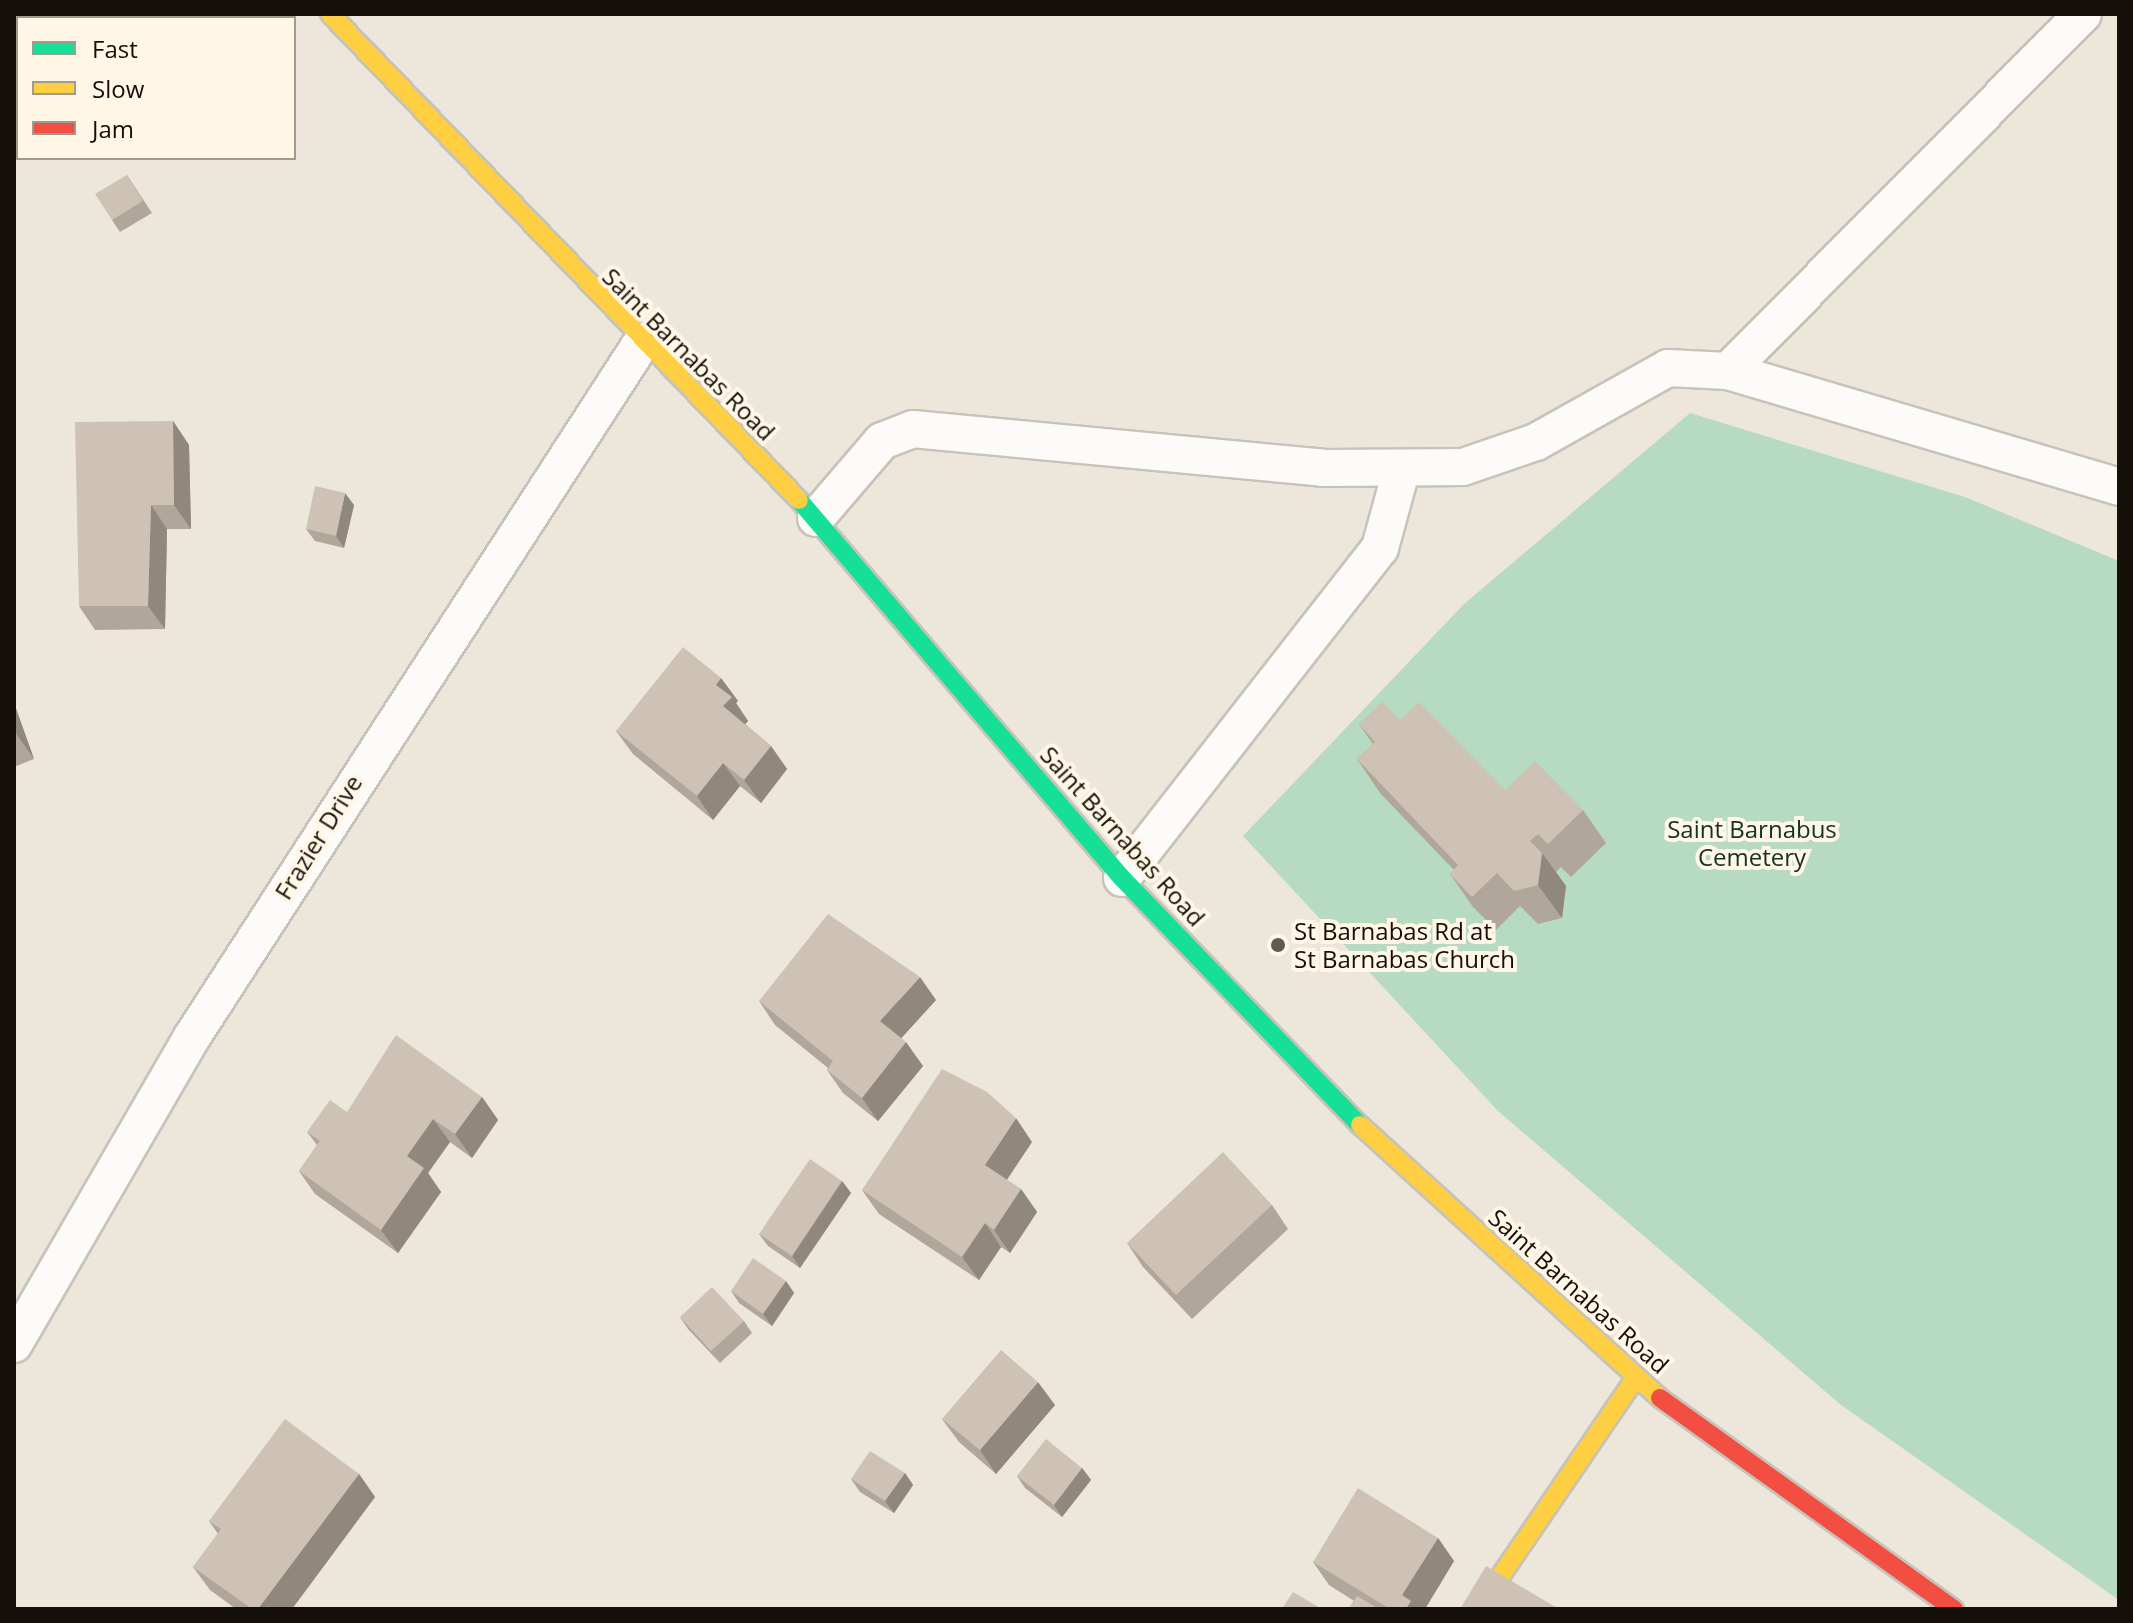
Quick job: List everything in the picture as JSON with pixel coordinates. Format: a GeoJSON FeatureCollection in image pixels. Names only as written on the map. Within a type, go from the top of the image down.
{"type":"FeatureCollection","features":[{"type":"Feature","properties":{"kind":"main road","name":"Saint Barnabas Road"},"geometry":{"type":"LineString","coordinates":[[330,14],[642,342],[816,518],[1122,878],[1404,1170],[1525,1272],[1634,1380],[1954,1609]]}},
{"type":"Feature","properties":{"kind":"main road"},"geometry":{"type":"LineString","coordinates":[[1478,1609],[1634,1380]]}},
{"type":"Feature","properties":{"kind":"lane"},"geometry":{"type":"LineString","coordinates":[[1728,371],[2083,14]]}},
{"type":"Feature","properties":{"kind":"lane","name":"Frazier Drive"},"geometry":{"type":"LineString","coordinates":[[14,1344],[192,1037],[642,342]]}},
{"type":"Feature","properties":{"kind":"lane"},"geometry":{"type":"LineString","coordinates":[[816,518],[882,441],[913,429],[1401,471],[1463,467],[1536,442],[1668,368],[1728,371],[2119,487]]}},
{"type":"Feature","properties":{"kind":"lane"},"geometry":{"type":"LineString","coordinates":[[1122,878],[1380,548],[1401,471]]}},
{"type":"Feature","properties":{"kind":"green space","name":"Saint Barnabus Cemetery"},"geometry":{"type":"Polygon","coordinates":[[[1690,413],[1965,497],[2119,561],[2119,1600],[1841,1405],[1498,1111],[1243,836],[1464,604],[1690,413]]]}},
{"type":"Feature","properties":{"kind":"building"},"geometry":{"type":"Polygon","coordinates":[[[127,175],[143,201],[112,220],[95,194],[127,175]]]}},
{"type":"Feature","properties":{"kind":"building"},"geometry":{"type":"Polygon","coordinates":[[[173,421],[174,505],[151,505],[148,606],[79,606],[75,422],[173,421]]]}},
{"type":"Feature","properties":{"kind":"building"},"geometry":{"type":"Polygon","coordinates":[[[315,486],[345,493],[336,536],[306,529],[315,486]]]}},
{"type":"Feature","properties":{"kind":"building"},"geometry":{"type":"Polygon","coordinates":[[[683,647],[721,678],[716,685],[732,697],[723,706],[771,746],[744,780],[723,763],[697,796],[616,731],[683,647]]]}},
{"type":"Feature","properties":{"kind":"building"},"geometry":{"type":"Polygon","coordinates":[[[1382,702],[1400,720],[1419,702],[1505,790],[1535,761],[1583,810],[1548,844],[1538,834],[1530,841],[1542,853],[1538,885],[1514,891],[1497,873],[1472,897],[1450,874],[1458,865],[1357,759],[1375,742],[1359,724],[1382,702]]]}},
{"type":"Feature","properties":{"kind":"building"},"geometry":{"type":"Polygon","coordinates":[[[828,914],[920,977],[880,1021],[906,1042],[862,1098],[827,1070],[833,1061],[759,1001],[828,914]]]}},
{"type":"Feature","properties":{"kind":"building"},"geometry":{"type":"Polygon","coordinates":[[[396,1035],[482,1097],[455,1134],[433,1119],[407,1156],[424,1168],[381,1230],[299,1171],[320,1141],[307,1132],[330,1100],[347,1112],[396,1035]]]}},
{"type":"Feature","properties":{"kind":"building"},"geometry":{"type":"Polygon","coordinates":[[[942,1069],[987,1092],[1016,1118],[985,1165],[1021,1189],[994,1230],[985,1223],[962,1257],[862,1190],[942,1069]]]}},
{"type":"Feature","properties":{"kind":"building"},"geometry":{"type":"Polygon","coordinates":[[[1223,1152],[1272,1205],[1176,1295],[1127,1243],[1223,1152]]]}},
{"type":"Feature","properties":{"kind":"building"},"geometry":{"type":"Polygon","coordinates":[[[810,1159],[842,1181],[792,1256],[759,1234],[810,1159]]]}},
{"type":"Feature","properties":{"kind":"building"},"geometry":{"type":"Polygon","coordinates":[[[753,1258],[786,1281],[763,1314],[731,1291],[753,1258]]]}},
{"type":"Feature","properties":{"kind":"building"},"geometry":{"type":"Polygon","coordinates":[[[712,1287],[744,1321],[711,1351],[680,1317],[712,1287]]]}},
{"type":"Feature","properties":{"kind":"building"},"geometry":{"type":"Polygon","coordinates":[[[1001,1350],[1038,1382],[980,1450],[942,1419],[1001,1350]]]}},
{"type":"Feature","properties":{"kind":"building"},"geometry":{"type":"Polygon","coordinates":[[[285,1419],[359,1474],[258,1609],[252,1609],[193,1567],[221,1529],[209,1521],[285,1419]]]}},
{"type":"Feature","properties":{"kind":"building"},"geometry":{"type":"Polygon","coordinates":[[[1046,1439],[1082,1468],[1054,1505],[1017,1476],[1046,1439]]]}},
{"type":"Feature","properties":{"kind":"building"},"geometry":{"type":"Polygon","coordinates":[[[870,1451],[905,1473],[885,1501],[851,1479],[870,1451]]]}},
{"type":"Feature","properties":{"kind":"building"},"geometry":{"type":"Polygon","coordinates":[[[1358,1488],[1438,1538],[1402,1595],[1411,1601],[1406,1609],[1390,1609],[1313,1562],[1358,1488]]]}},
{"type":"Feature","properties":{"kind":"building"},"geometry":{"type":"Polygon","coordinates":[[[1486,1566],[1559,1609],[1460,1609],[1486,1566]]]}},
{"type":"Feature","properties":{"kind":"building"},"geometry":{"type":"Polygon","coordinates":[[[1293,1592],[1322,1609],[1282,1609],[1293,1592]]]}},
{"type":"Feature","properties":{"kind":"building"},"geometry":{"type":"Polygon","coordinates":[[[1357,1596],[1379,1609],[1348,1609],[1357,1596]]]}},
{"type":"Feature","properties":{"kind":"traffic: fast"},"geometry":{"type":"LineString","coordinates":[[799,500],[1122,878],[1360,1125]]}},
{"type":"Feature","properties":{"kind":"traffic: slow"},"geometry":{"type":"LineString","coordinates":[[330,14],[799,500]]}},
{"type":"Feature","properties":{"kind":"traffic: slow"},"geometry":{"type":"LineString","coordinates":[[1360,1125],[1660,1398]]}},
{"type":"Feature","properties":{"kind":"traffic: slow"},"geometry":{"type":"LineString","coordinates":[[1478,1609],[1634,1380]]}},
{"type":"Feature","properties":{"kind":"traffic: jam"},"geometry":{"type":"LineString","coordinates":[[1660,1398],[1954,1609]]}},
{"type":"Feature","properties":{"kind":"place","name":"St Barnabas Rd at St Barnabas Church"},"geometry":{"type":"Point","coordinates":[1278,945]}}]}
